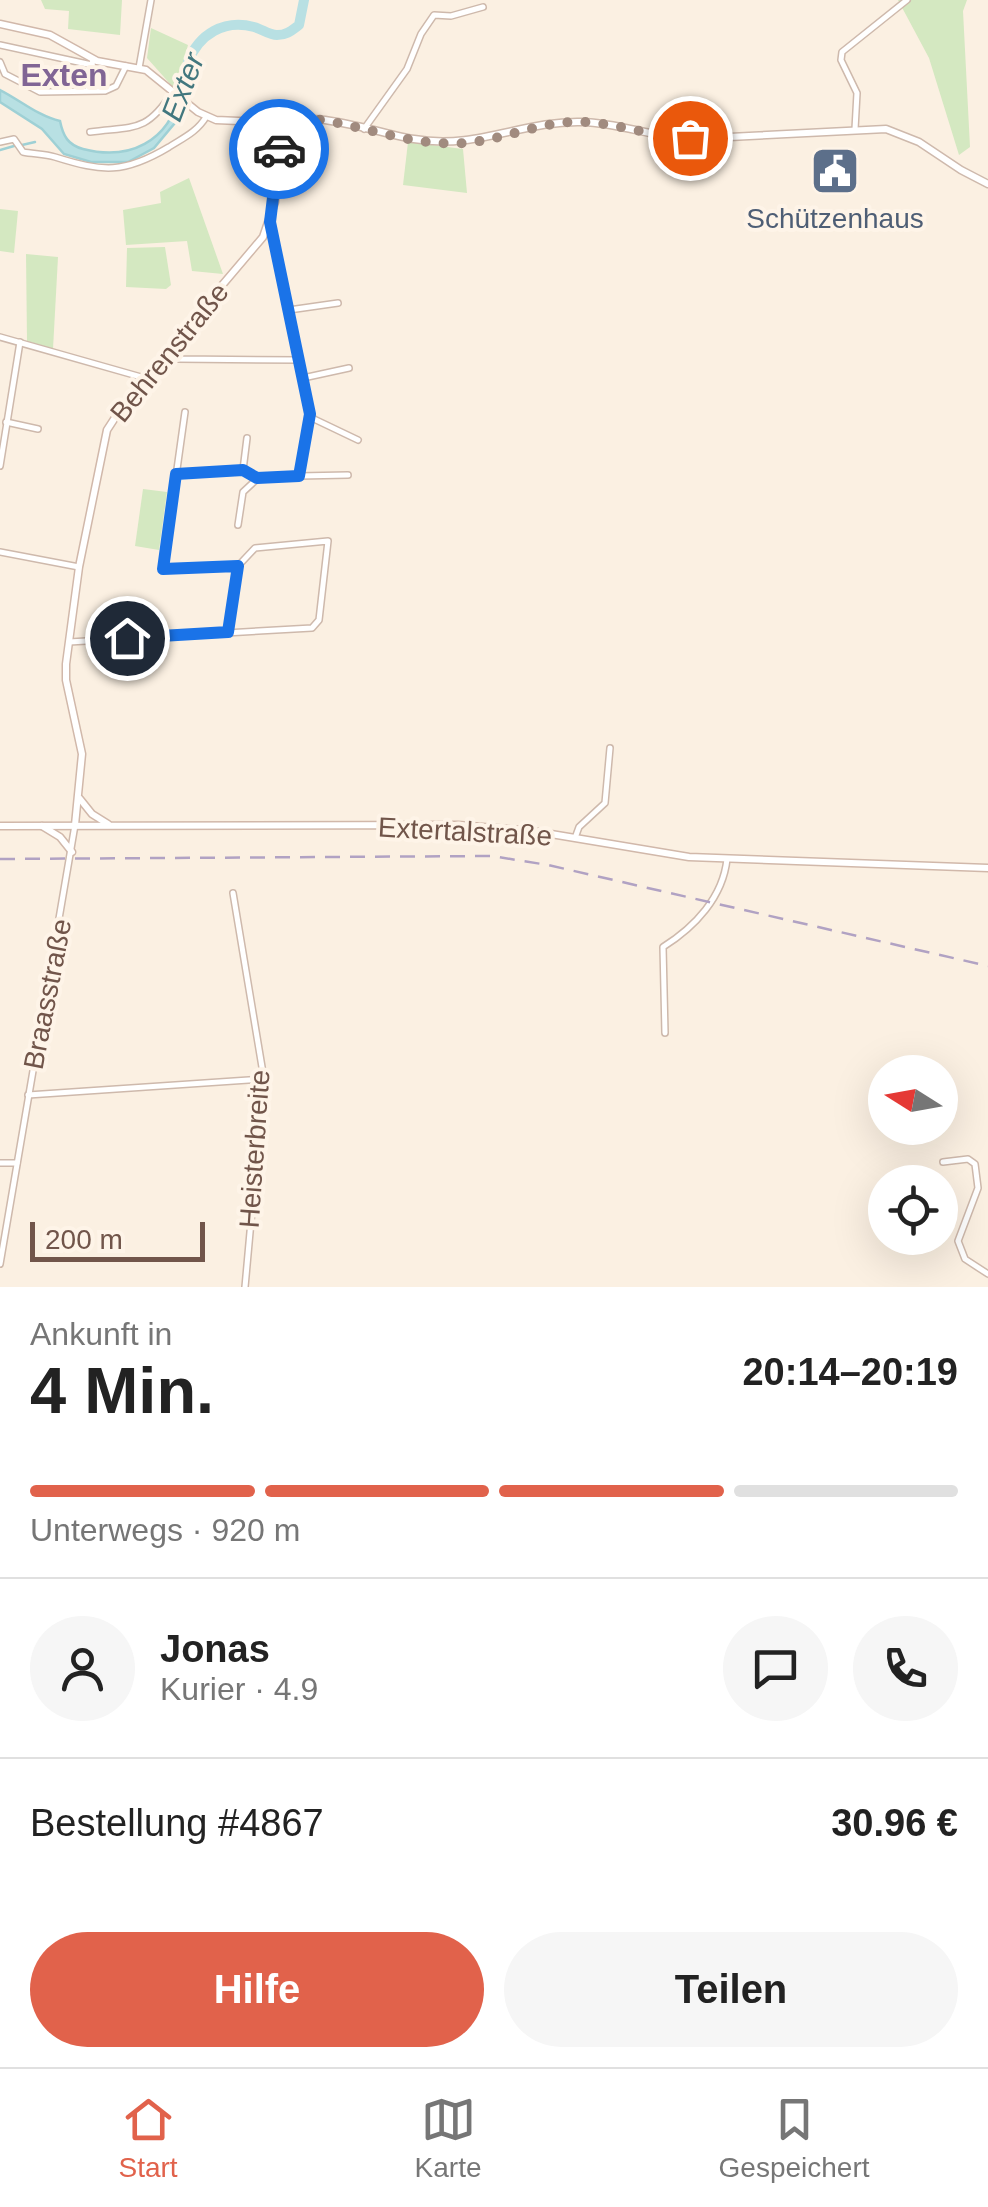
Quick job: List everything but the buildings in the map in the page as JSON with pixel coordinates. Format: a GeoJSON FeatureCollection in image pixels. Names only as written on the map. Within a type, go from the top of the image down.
{"type":"FeatureCollection","features":[{"type":"Feature","properties":{"kind":"main road"},"geometry":{"type":"LineString","coordinates":[[0,24],[50,35],[93,62],[151,73],[188,105],[216,120],[261,122],[272,129],[286,120],[306,118],[414,140],[458,143],[581,122],[665,138],[886,130],[904,134],[988,184]]}},
{"type":"Feature","properties":{"kind":"main road","name":"Behrenstraße"},"geometry":{"type":"LineString","coordinates":[[76,825],[82,754],[66,680],[69,642],[78,567],[108,430],[122,407],[170,356],[196,316],[263,237],[270,222],[279,150],[272,129]]}},
{"type":"Feature","properties":{"kind":"main road"},"geometry":{"type":"LineString","coordinates":[[80,798],[92,814],[109,824]]}},
{"type":"Feature","properties":{"kind":"main road","name":"Extertalstraße"},"geometry":{"type":"LineString","coordinates":[[0,826],[458,824],[533,831],[652,853],[988,868]]}},
{"type":"Feature","properties":{"kind":"main road"},"geometry":{"type":"LineString","coordinates":[[41,826],[60,837],[72,852]]}},
{"type":"Feature","properties":{"kind":"street"},"geometry":{"type":"LineString","coordinates":[[139,68],[151,0]]}},
{"type":"Feature","properties":{"kind":"street"},"geometry":{"type":"LineString","coordinates":[[855,130],[857,93],[841,60],[842,52],[907,0]]}},
{"type":"Feature","properties":{"kind":"street"},"geometry":{"type":"LineString","coordinates":[[364,129],[407,69],[421,34],[434,15],[450,16],[483,7]]}},
{"type":"Feature","properties":{"kind":"street"},"geometry":{"type":"LineString","coordinates":[[0,45],[93,62],[88,90]]}},
{"type":"Feature","properties":{"kind":"street"},"geometry":{"type":"LineString","coordinates":[[0,62],[5,74],[40,92],[105,90],[116,86],[126,66]]}},
{"type":"Feature","properties":{"kind":"street"},"geometry":{"type":"LineString","coordinates":[[90,132],[141,126],[152,120],[172,93]]}},
{"type":"Feature","properties":{"kind":"street"},"geometry":{"type":"LineString","coordinates":[[0,142],[11,138],[17,144],[84,167],[123,168],[148,160],[190,134],[206,116]]}},
{"type":"Feature","properties":{"kind":"street"},"geometry":{"type":"LineString","coordinates":[[270,222],[310,414],[299,476]]}},
{"type":"Feature","properties":{"kind":"street"},"geometry":{"type":"LineString","coordinates":[[288,310],[338,303]]}},
{"type":"Feature","properties":{"kind":"street"},"geometry":{"type":"LineString","coordinates":[[0,337],[141,377],[147,382]]}},
{"type":"Feature","properties":{"kind":"street"},"geometry":{"type":"LineString","coordinates":[[0,466],[20,342]]}},
{"type":"Feature","properties":{"kind":"street"},"geometry":{"type":"LineString","coordinates":[[170,356],[176,360],[299,360]]}},
{"type":"Feature","properties":{"kind":"street"},"geometry":{"type":"LineString","coordinates":[[303,378],[349,368]]}},
{"type":"Feature","properties":{"kind":"street"},"geometry":{"type":"LineString","coordinates":[[185,412],[163,569],[238,566]]}},
{"type":"Feature","properties":{"kind":"street"},"geometry":{"type":"LineString","coordinates":[[310,414],[314,420],[358,440]]}},
{"type":"Feature","properties":{"kind":"street"},"geometry":{"type":"LineString","coordinates":[[6,422],[38,429]]}},
{"type":"Feature","properties":{"kind":"street"},"geometry":{"type":"LineString","coordinates":[[243,470],[247,438]]}},
{"type":"Feature","properties":{"kind":"street"},"geometry":{"type":"LineString","coordinates":[[176,474],[243,470],[257,478],[348,475]]}},
{"type":"Feature","properties":{"kind":"street"},"geometry":{"type":"LineString","coordinates":[[238,525],[243,492],[257,478]]}},
{"type":"Feature","properties":{"kind":"street"},"geometry":{"type":"LineString","coordinates":[[69,642],[312,628],[320,620],[328,540],[255,548],[238,566],[228,632]]}},
{"type":"Feature","properties":{"kind":"street"},"geometry":{"type":"LineString","coordinates":[[0,552],[78,567]]}},
{"type":"Feature","properties":{"kind":"street"},"geometry":{"type":"LineString","coordinates":[[575,838],[578,827],[605,803],[610,748]]}},
{"type":"Feature","properties":{"kind":"street","name":"Braasstraße"},"geometry":{"type":"LineString","coordinates":[[0,1264],[76,825]]}},
{"type":"Feature","properties":{"kind":"street"},"geometry":{"type":"LineString","coordinates":[[665,1033],[663,947],[686,930],[712,902],[723,880],[726,859]]}},
{"type":"Feature","properties":{"kind":"street","name":"Heisterbreite"},"geometry":{"type":"LineString","coordinates":[[233,892],[264,1079],[245,1287]]}},
{"type":"Feature","properties":{"kind":"street"},"geometry":{"type":"LineString","coordinates":[[28,1095],[264,1079]]}},
{"type":"Feature","properties":{"kind":"street"},"geometry":{"type":"LineString","coordinates":[[943,1162],[972,1161],[978,1188],[958,1241],[965,1259],[988,1274]]}},
{"type":"Feature","properties":{"kind":"street"},"geometry":{"type":"LineString","coordinates":[[0,1164],[17,1163]]}},
{"type":"Feature","properties":{"kind":"street"},"geometry":{"type":"LineString","coordinates":[[978,1188],[988,1190]]}},
{"type":"Feature","properties":{"kind":"green space"},"geometry":{"type":"Polygon","coordinates":[[[41,0],[122,0],[120,35],[68,29],[69,11],[45,9],[41,0]]]}},
{"type":"Feature","properties":{"kind":"green space"},"geometry":{"type":"Polygon","coordinates":[[[898,0],[967,0],[963,11],[970,147],[959,155],[929,58],[898,0]]]}},
{"type":"Feature","properties":{"kind":"green space"},"geometry":{"type":"Polygon","coordinates":[[[151,28],[188,45],[180,74],[180,95],[147,58],[151,28]]]}},
{"type":"Feature","properties":{"kind":"green space"},"geometry":{"type":"Polygon","coordinates":[[[408,142],[463,149],[467,193],[403,185],[408,142]]]}},
{"type":"Feature","properties":{"kind":"green space"},"geometry":{"type":"Polygon","coordinates":[[[189,178],[223,274],[192,271],[187,241],[126,245],[123,210],[161,203],[160,192],[189,178]]]}},
{"type":"Feature","properties":{"kind":"green space"},"geometry":{"type":"Polygon","coordinates":[[[0,209],[18,211],[14,253],[0,251],[0,209]]]}},
{"type":"Feature","properties":{"kind":"green space"},"geometry":{"type":"Polygon","coordinates":[[[165,247],[171,285],[166,289],[126,287],[127,248],[165,247]]]}},
{"type":"Feature","properties":{"kind":"green space"},"geometry":{"type":"Polygon","coordinates":[[[26,254],[58,257],[53,349],[27,341],[26,254]]]}},
{"type":"Feature","properties":{"kind":"green space"},"geometry":{"type":"Polygon","coordinates":[[[143,489],[167,492],[159,550],[135,546],[143,489]]]}},
{"type":"Feature","properties":{"kind":"water"},"geometry":{"type":"Polygon","coordinates":[[[193,49],[186,99],[179,118],[154,148],[128,162],[91,162],[64,154],[42,129],[0,102],[0,90],[60,121],[67,139],[78,147],[100,152],[131,149],[145,144],[167,124],[180,93],[184,65],[193,49]]]}},
{"type":"Feature","properties":{"kind":"waterway","name":"Exter"},"geometry":{"type":"LineString","coordinates":[[188,62],[199,44],[223,27],[243,25],[277,35],[289,32],[299,25],[304,0]]}},
{"type":"Feature","properties":{"kind":"waterway"},"geometry":{"type":"LineString","coordinates":[[22,145],[35,142]]}},
{"type":"Feature","properties":{"kind":"waterway"},"geometry":{"type":"LineString","coordinates":[[0,150],[14,146]]}},
{"type":"Feature","properties":{"kind":"railway"},"geometry":{"type":"LineString","coordinates":[[0,859],[492,856],[548,865],[988,966]]}},
{"type":"Feature","properties":{"kind":"way so far"},"geometry":{"type":"LineString","coordinates":[[279,149],[272,129],[286,120],[306,118],[436,142],[483,140],[546,125],[581,122],[665,138],[690,138]]}},
{"type":"Feature","properties":{"kind":"place","name":"Schützenhaus"},"geometry":{"type":"Point","coordinates":[835,171]}},
{"type":"Feature","properties":{"kind":"district","name":"Exten"},"geometry":{"type":"Point","coordinates":[64,75]}},
{"type":"Feature","properties":{"kind":"route"},"geometry":{"type":"LineString","coordinates":[[127,638],[228,632],[238,566],[166,570],[162,566],[176,474],[243,470],[257,478],[299,476],[310,414],[270,222],[279,149]]}}]}
